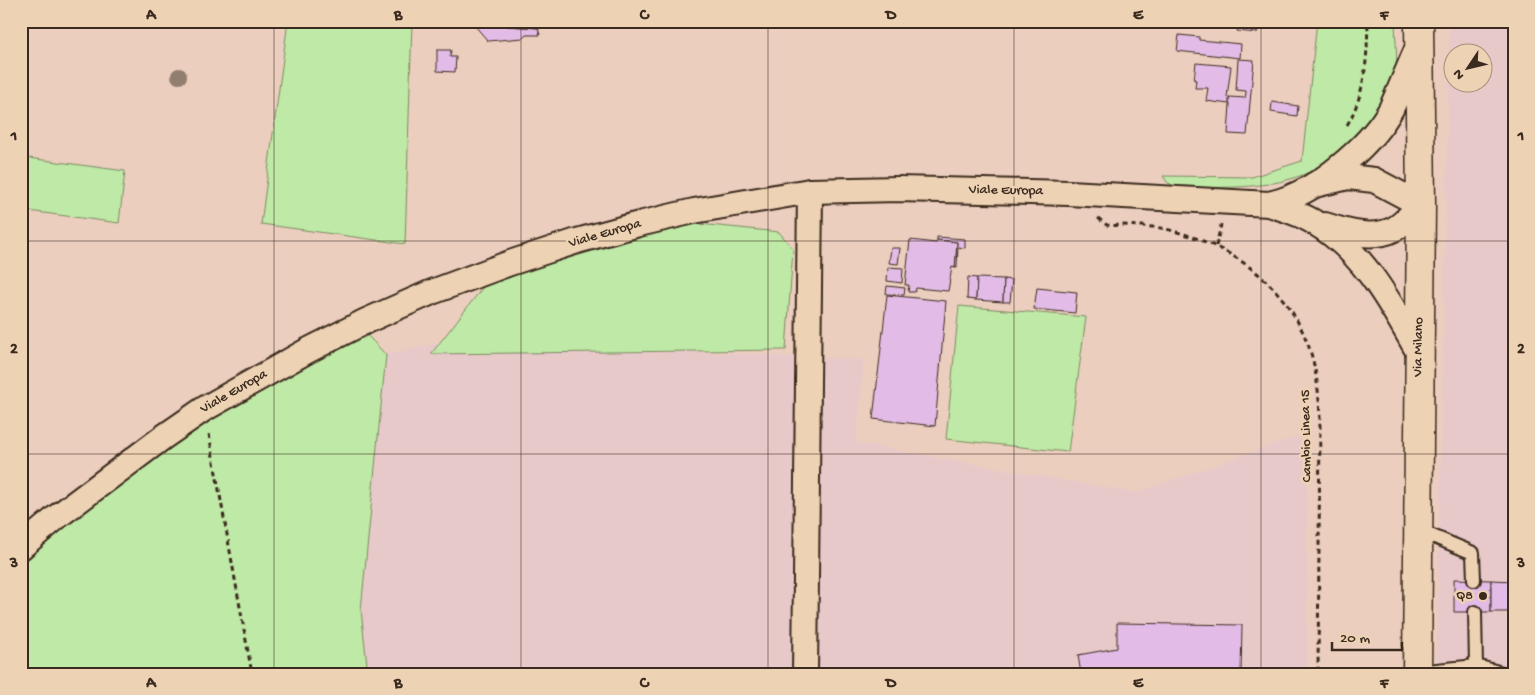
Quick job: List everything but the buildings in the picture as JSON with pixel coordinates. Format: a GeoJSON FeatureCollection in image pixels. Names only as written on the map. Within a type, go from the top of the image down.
{"type":"FeatureCollection","features":[{"type":"Feature","properties":{"kind":"main road","name":"Via Milano"},"geometry":{"type":"LineString","coordinates":[[1417,673],[1421,205],[1419,33]]}},
{"type":"Feature","properties":{"kind":"street","name":"Viale Europa"},"geometry":{"type":"LineString","coordinates":[[1269,204],[1292,197],[1314,185],[1366,143],[1390,110],[1419,33]]}},
{"type":"Feature","properties":{"kind":"street"},"geometry":{"type":"LineString","coordinates":[[1312,221],[1347,233],[1371,234],[1394,229],[1421,205],[1374,180],[1348,178],[1314,185]]}},
{"type":"Feature","properties":{"kind":"street","name":"Viale Europa"},"geometry":{"type":"LineString","coordinates":[[21,547],[108,477],[204,409],[254,380],[366,321],[432,292],[577,241],[694,211],[810,191],[898,188],[1151,196],[1227,203],[1269,204],[1291,211],[1312,221],[1346,247],[1368,270],[1392,306],[1419,353]]}},
{"type":"Feature","properties":{"kind":"street"},"geometry":{"type":"LineString","coordinates":[[805,674],[810,191]]}},
{"type":"Feature","properties":{"kind":"lane"},"geometry":{"type":"LineString","coordinates":[[1418,530],[1473,553],[1474,580]]}},
{"type":"Feature","properties":{"kind":"lane"},"geometry":{"type":"LineString","coordinates":[[1475,612],[1476,666]]}},
{"type":"Feature","properties":{"kind":"lane"},"geometry":{"type":"LineString","coordinates":[[1417,673],[1476,666],[1506,674]]}},
{"type":"Feature","properties":{"kind":"path"},"geometry":{"type":"LineString","coordinates":[[1343,132],[1352,118],[1361,94],[1366,66],[1368,21]]}},
{"type":"Feature","properties":{"kind":"path","name":"Cambio Linea 15"},"geometry":{"type":"LineString","coordinates":[[1069,193],[1106,224],[1151,226],[1176,232],[1216,246],[1259,274],[1277,292],[1292,312],[1305,336],[1319,391],[1318,674]]}},
{"type":"Feature","properties":{"kind":"path"},"geometry":{"type":"LineString","coordinates":[[1216,246],[1227,203]]}},
{"type":"Feature","properties":{"kind":"path"},"geometry":{"type":"LineString","coordinates":[[204,409],[252,674]]}},
{"type":"Feature","properties":{"kind":"shaded area"},"geometry":{"type":"Polygon","coordinates":[[[1450,21],[1514,21],[1514,674],[1436,674],[1448,92],[1492,92],[1492,42],[1450,42],[1450,21]]]}},
{"type":"Feature","properties":{"kind":"shaded area"},"geometry":{"type":"Polygon","coordinates":[[[457,339],[864,360],[856,443],[1135,493],[1307,433],[1307,674],[365,674],[355,605],[375,357],[457,339]]]}},
{"type":"Feature","properties":{"kind":"green space"},"geometry":{"type":"Polygon","coordinates":[[[288,21],[412,21],[405,244],[261,224],[288,21]]]}},
{"type":"Feature","properties":{"kind":"green space"},"geometry":{"type":"Polygon","coordinates":[[[1317,21],[1395,21],[1397,57],[1394,78],[1386,98],[1366,127],[1346,148],[1325,164],[1303,175],[1280,182],[1255,186],[1175,187],[1167,182],[1163,176],[1252,177],[1302,161],[1317,21]]]}},
{"type":"Feature","properties":{"kind":"green space"},"geometry":{"type":"Polygon","coordinates":[[[21,157],[125,171],[119,223],[21,210],[21,157]]]}},
{"type":"Feature","properties":{"kind":"green space"},"geometry":{"type":"Polygon","coordinates":[[[689,223],[779,232],[793,249],[786,350],[431,354],[487,282],[689,223]]]}},
{"type":"Feature","properties":{"kind":"green space"},"geometry":{"type":"Polygon","coordinates":[[[959,306],[1086,317],[1068,452],[946,439],[959,306]]]}},
{"type":"Feature","properties":{"kind":"green space"},"geometry":{"type":"Polygon","coordinates":[[[367,335],[386,355],[361,610],[368,674],[21,674],[21,566],[64,526],[217,410],[367,335]]]}},
{"type":"Feature","properties":{"kind":"place","name":"Q8"},"geometry":{"type":"Point","coordinates":[1483,596]}}]}
